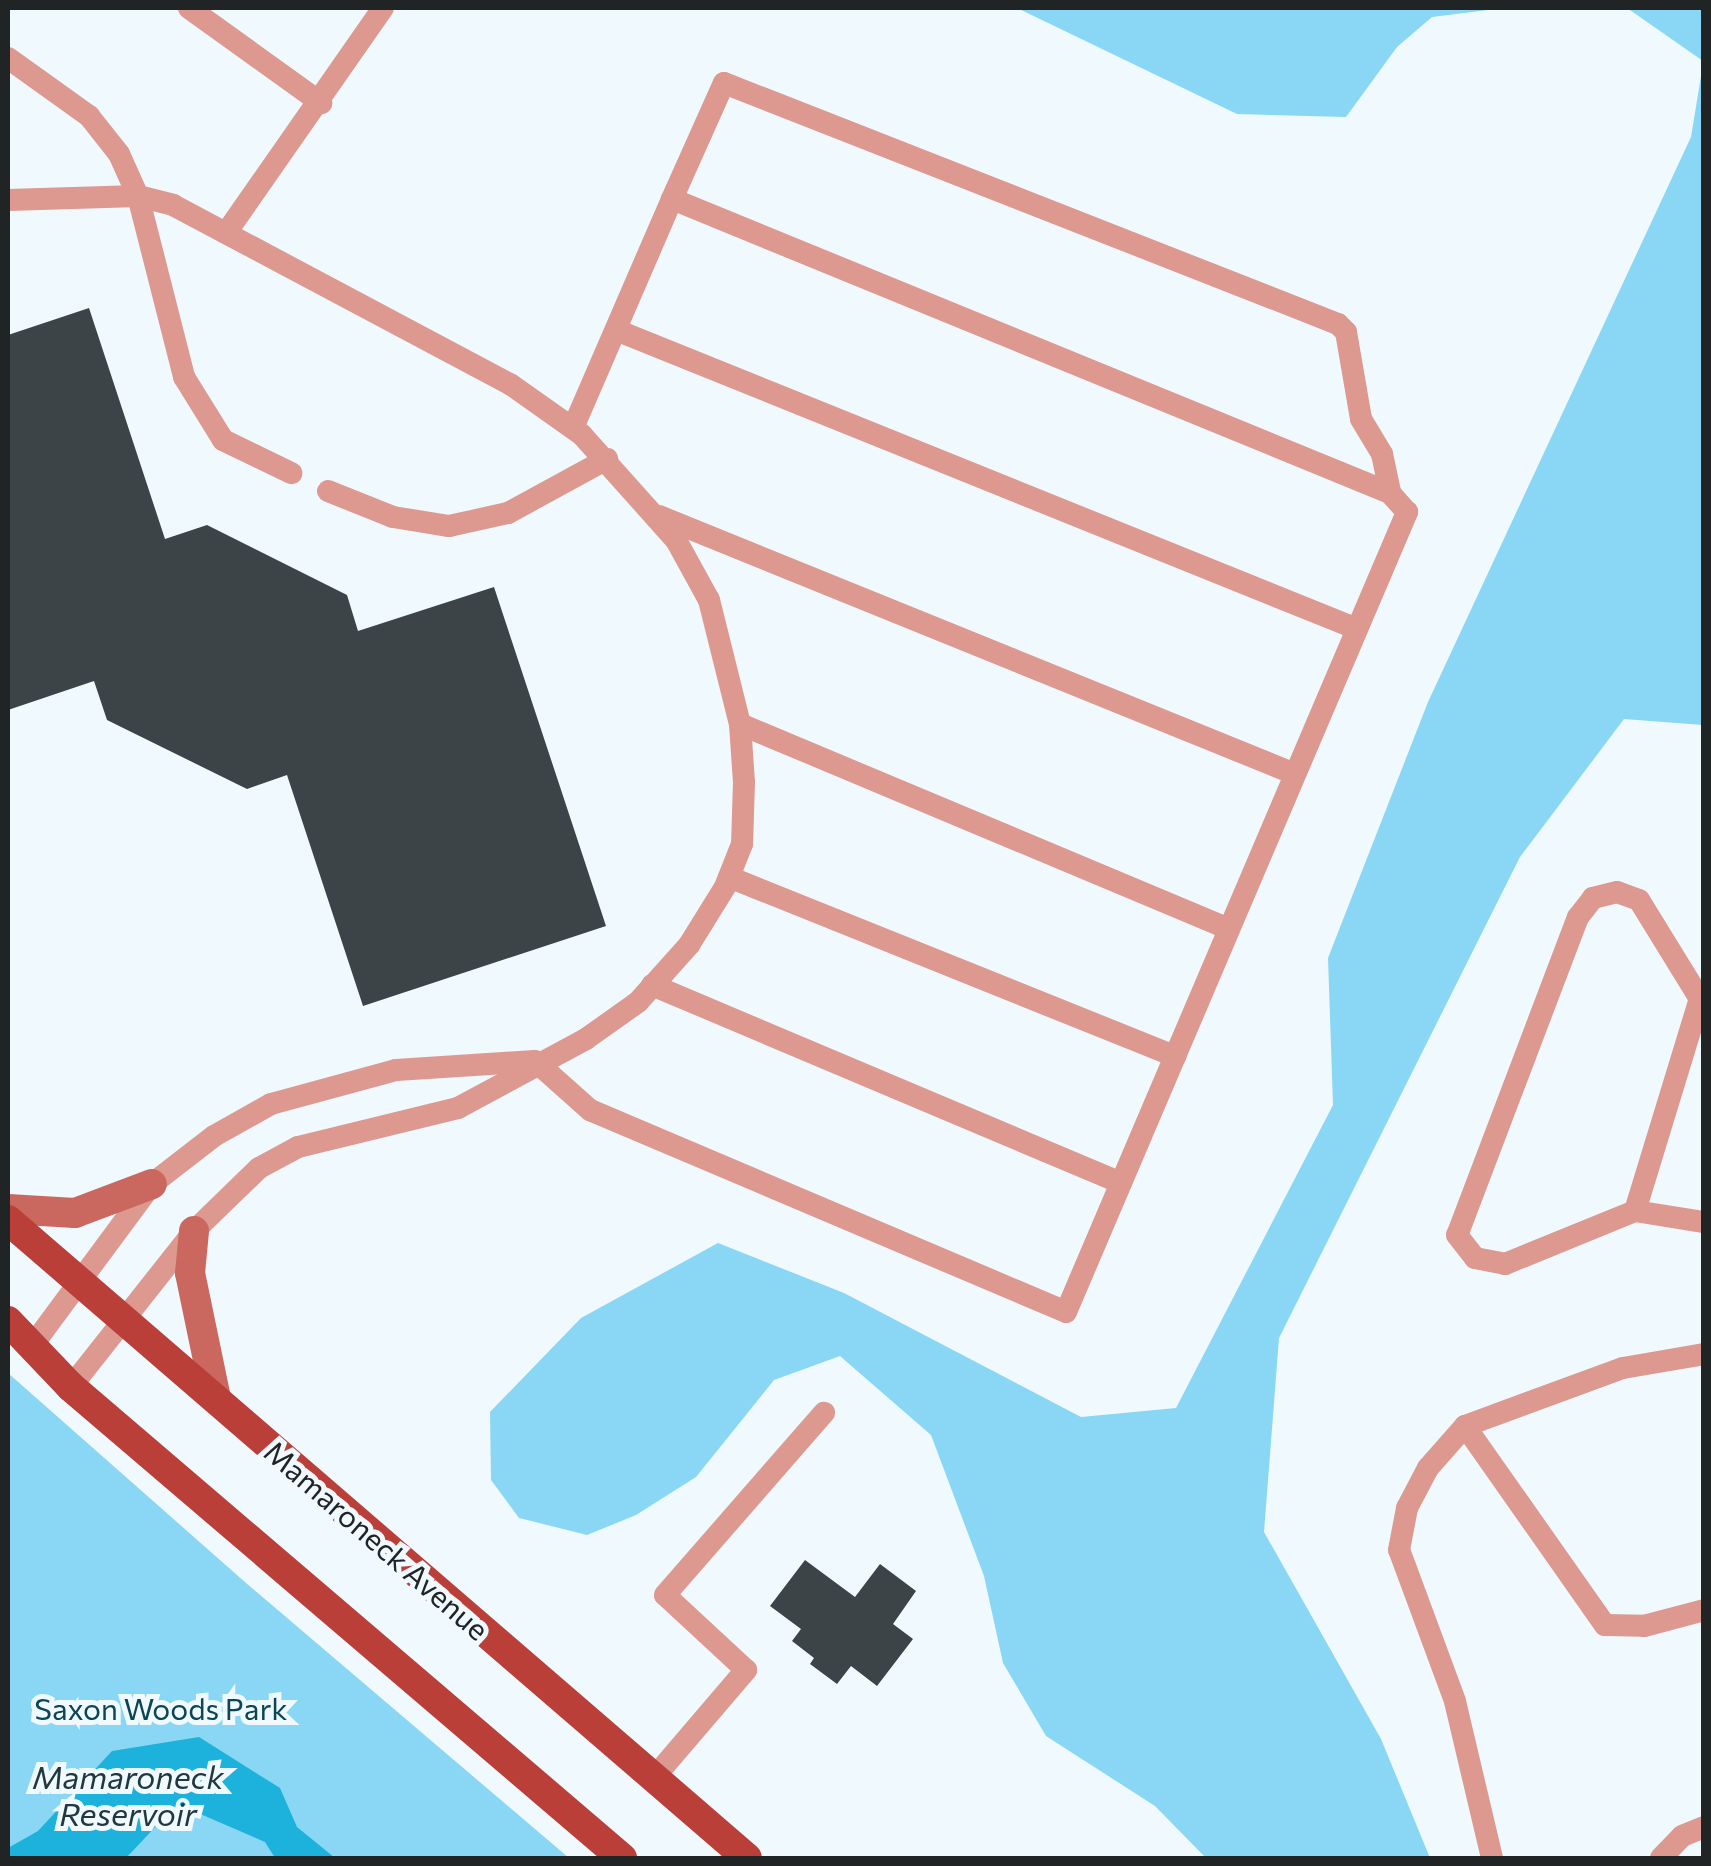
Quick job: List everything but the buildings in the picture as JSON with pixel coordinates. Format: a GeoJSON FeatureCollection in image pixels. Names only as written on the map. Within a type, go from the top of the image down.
{"type":"FeatureCollection","features":[{"type":"Feature","properties":{"kind":"main road"},"geometry":{"type":"LineString","coordinates":[[8,1209],[75,1213],[152,1184]]}},
{"type":"Feature","properties":{"kind":"main road","name":"Mamaroneck Avenue"},"geometry":{"type":"LineString","coordinates":[[8,1220],[652,1780],[747,1858]]}},
{"type":"Feature","properties":{"kind":"main road"},"geometry":{"type":"LineString","coordinates":[[194,1231],[190,1273],[216,1399]]}},
{"type":"Feature","properties":{"kind":"main road"},"geometry":{"type":"LineString","coordinates":[[8,1321],[71,1388],[622,1858]]}},
{"type":"Feature","properties":{"kind":"lane"},"geometry":{"type":"LineString","coordinates":[[189,8],[321,103]]}},
{"type":"Feature","properties":{"kind":"lane"},"geometry":{"type":"LineString","coordinates":[[226,233],[321,103],[383,8]]}},
{"type":"Feature","properties":{"kind":"lane"},"geometry":{"type":"LineString","coordinates":[[8,58],[89,116],[119,154],[138,196],[184,377],[223,440],[291,472]]}},
{"type":"Feature","properties":{"kind":"lane"},"geometry":{"type":"LineString","coordinates":[[573,428],[724,83],[1338,324],[1346,332],[1360,419],[1382,454],[1390,493]]}},
{"type":"Feature","properties":{"kind":"lane"},"geometry":{"type":"LineString","coordinates":[[8,200],[138,196],[174,205],[510,384],[573,428],[607,458],[656,515],[709,600],[740,724],[742,844],[690,946],[652,986],[586,1039],[535,1061],[458,1108],[298,1147],[258,1168],[194,1231],[71,1388]]}},
{"type":"Feature","properties":{"kind":"lane"},"geometry":{"type":"LineString","coordinates":[[32,1346],[152,1184],[214,1136],[271,1104],[396,1070],[535,1061],[590,1110],[1066,1312],[1407,512],[1390,493],[672,200]]}},
{"type":"Feature","properties":{"kind":"lane"},"geometry":{"type":"LineString","coordinates":[[616,330],[1357,629]]}},
{"type":"Feature","properties":{"kind":"lane"},"geometry":{"type":"LineString","coordinates":[[328,491],[393,518],[449,526],[508,513],[607,458]]}},
{"type":"Feature","properties":{"kind":"lane"},"geometry":{"type":"LineString","coordinates":[[656,515],[1296,774]]}},
{"type":"Feature","properties":{"kind":"lane"},"geometry":{"type":"LineString","coordinates":[[740,724],[1229,929]]}},
{"type":"Feature","properties":{"kind":"lane"},"geometry":{"type":"LineString","coordinates":[[729,876],[1175,1056]]}},
{"type":"Feature","properties":{"kind":"lane"},"geometry":{"type":"LineString","coordinates":[[1635,1210],[1700,998],[1640,900],[1617,892],[1593,898],[1578,917],[1457,1235],[1475,1258],[1505,1264],[1635,1210],[1704,1222]]}},
{"type":"Feature","properties":{"kind":"lane"},"geometry":{"type":"LineString","coordinates":[[652,986],[1121,1183]]}},
{"type":"Feature","properties":{"kind":"lane"},"geometry":{"type":"LineString","coordinates":[[1492,1858],[1455,1701],[1399,1550],[1407,1508],[1421,1481],[1465,1426],[1624,1368],[1704,1354]]}},
{"type":"Feature","properties":{"kind":"lane"},"geometry":{"type":"LineString","coordinates":[[652,1780],[746,1670],[665,1594],[824,1413]]}},
{"type":"Feature","properties":{"kind":"lane"},"geometry":{"type":"LineString","coordinates":[[1465,1426],[1605,1625],[1644,1626],[1704,1610]]}},
{"type":"Feature","properties":{"kind":"lane"},"geometry":{"type":"LineString","coordinates":[[1661,1858],[1682,1836],[1704,1828]]}},
{"type":"Feature","properties":{"kind":"green space"},"geometry":{"type":"Polygon","coordinates":[[[1017,8],[1504,8],[1432,17],[1397,47],[1346,117],[1237,114],[1017,8]]]}},
{"type":"Feature","properties":{"kind":"green space"},"geometry":{"type":"Polygon","coordinates":[[[1627,8],[1703,8],[1703,61],[1627,8]]]}},
{"type":"Feature","properties":{"kind":"green space"},"geometry":{"type":"Polygon","coordinates":[[[1703,64],[1703,725],[1624,719],[1520,857],[1279,1338],[1264,1532],[1381,1739],[1430,1858],[1206,1858],[1155,1806],[1046,1736],[1003,1663],[984,1576],[931,1435],[840,1356],[774,1380],[696,1477],[636,1515],[587,1535],[519,1518],[491,1480],[490,1412],[581,1318],[718,1243],[844,1293],[1081,1417],[1176,1408],[1333,1105],[1328,958],[1428,702],[1691,137],[1703,64]]]}},
{"type":"Feature","properties":{"kind":"green space","name":"Saxon Woods Park"},"geometry":{"type":"Polygon","coordinates":[[[8,1373],[246,1583],[569,1858],[8,1858],[8,1373]]]}},
{"type":"Feature","properties":{"kind":"water","name":"Mamaroneck Reservoir"},"geometry":{"type":"Polygon","coordinates":[[[199,1737],[280,1788],[297,1827],[335,1858],[275,1858],[265,1842],[177,1804],[126,1858],[8,1858],[8,1848],[38,1831],[112,1751],[199,1737]]]}}]}
